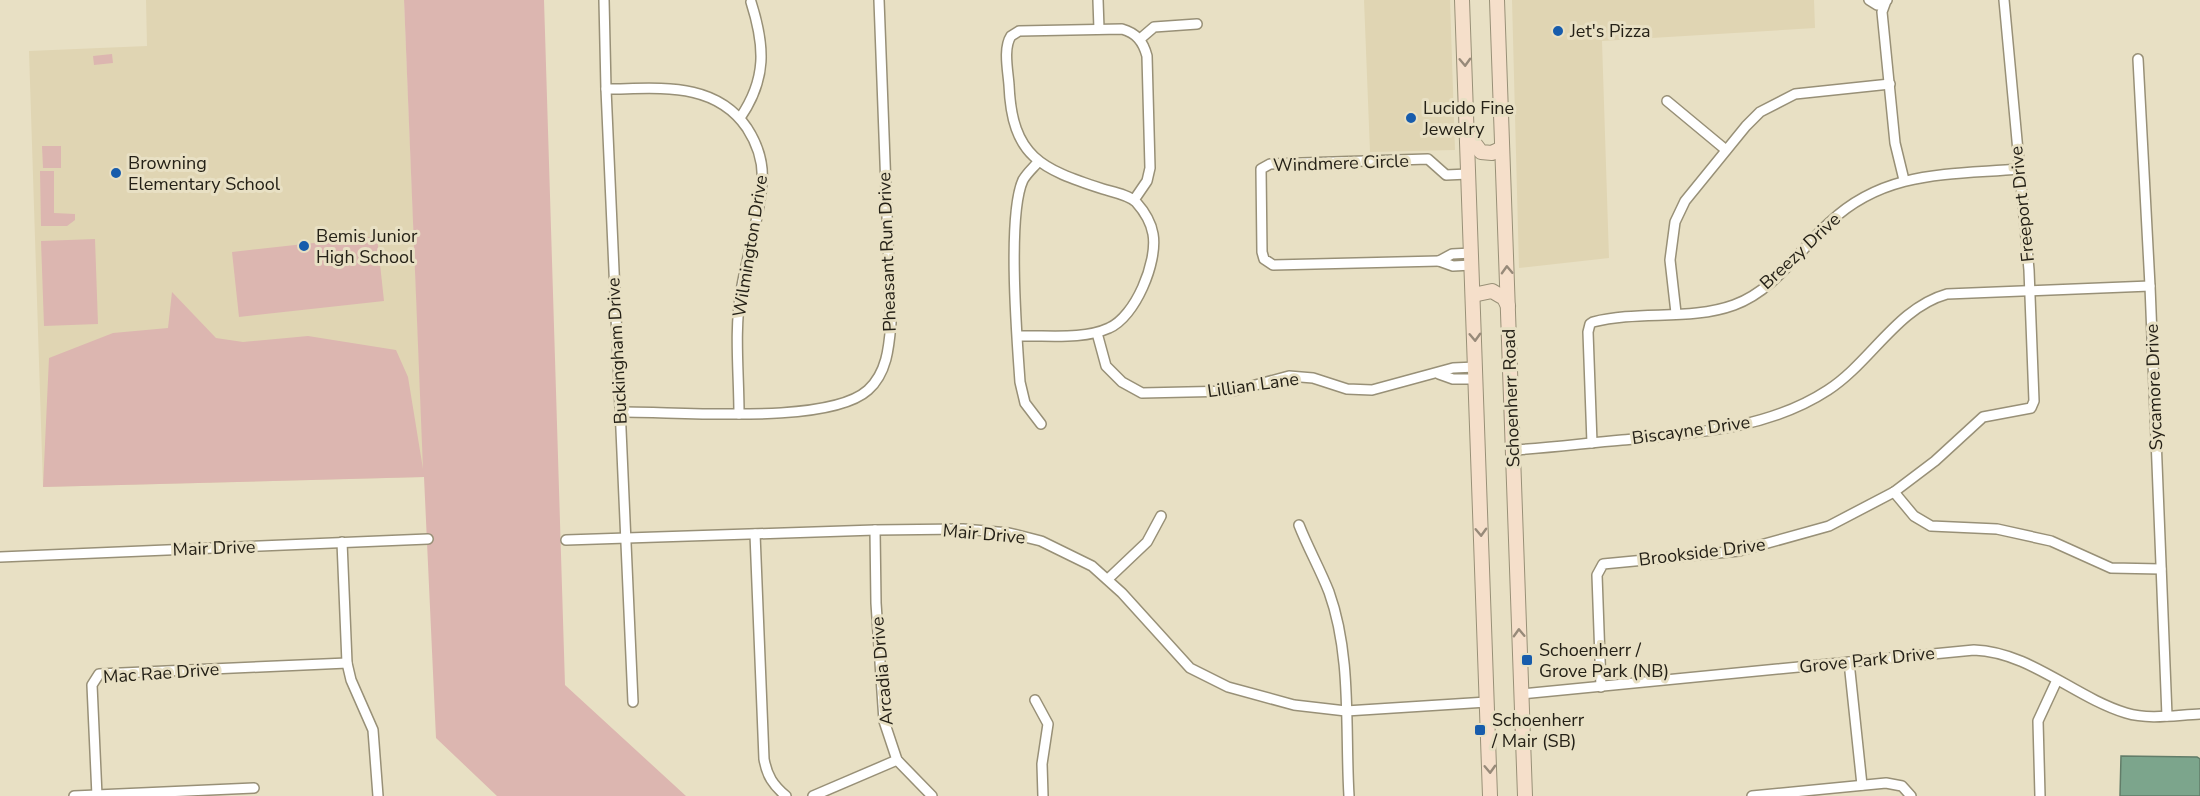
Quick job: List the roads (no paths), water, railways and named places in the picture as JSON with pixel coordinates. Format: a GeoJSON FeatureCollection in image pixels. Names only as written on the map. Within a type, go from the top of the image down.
{"type":"FeatureCollection","features":[{"type":"Feature","properties":{"kind":"main road","name":"Schoenherr Road"},"geometry":{"type":"LineString","coordinates":[[1462,0],[1490,796]]}},
{"type":"Feature","properties":{"kind":"main road","name":"Schoenherr Road"},"geometry":{"type":"LineString","coordinates":[[1497,0],[1525,796]]}},
{"type":"Feature","properties":{"kind":"main road"},"geometry":{"type":"LineString","coordinates":[[1468,134],[1474,146],[1481,152],[1492,153],[1502,148]]}},
{"type":"Feature","properties":{"kind":"main road"},"geometry":{"type":"LineString","coordinates":[[1473,295],[1492,291],[1504,298],[1508,306]]}},
{"type":"Feature","properties":{"kind":"street","name":"Buckingham Drive"},"geometry":{"type":"LineString","coordinates":[[604,0],[633,702]]}},
{"type":"Feature","properties":{"kind":"street","name":"Pheasant Run Drive"},"geometry":{"type":"LineString","coordinates":[[620,412],[739,414],[820,410],[849,402],[869,389],[886,360],[891,323],[879,0]]}},
{"type":"Feature","properties":{"kind":"street"},"geometry":{"type":"LineString","coordinates":[[1098,0],[1099,29]]}},
{"type":"Feature","properties":{"kind":"street","name":"Freeport Drive"},"geometry":{"type":"LineString","coordinates":[[2004,0],[2030,290],[2034,400],[2031,408]]}},
{"type":"Feature","properties":{"kind":"street"},"geometry":{"type":"LineString","coordinates":[[1871,2],[1881,5],[1887,1]]}},
{"type":"Feature","properties":{"kind":"street"},"geometry":{"type":"LineString","coordinates":[[1887,1],[1882,12],[1896,155],[1904,180]]}},
{"type":"Feature","properties":{"kind":"street"},"geometry":{"type":"LineString","coordinates":[[740,118],[757,91],[760,76],[760,38],[751,2]]}},
{"type":"Feature","properties":{"kind":"street"},"geometry":{"type":"LineString","coordinates":[[1871,2],[1882,12]]}},
{"type":"Feature","properties":{"kind":"street"},"geometry":{"type":"LineString","coordinates":[[1140,39],[1154,27],[1197,24]]}},
{"type":"Feature","properties":{"kind":"street"},"geometry":{"type":"LineString","coordinates":[[1018,336],[1097,333],[1126,318],[1134,307],[1153,252],[1150,223],[1134,200],[1062,176],[1038,162],[1024,144],[1013,118],[1010,102],[1008,40],[1019,32],[1099,29],[1131,31],[1140,39],[1147,56],[1150,168],[1147,181],[1134,200]]}},
{"type":"Feature","properties":{"kind":"street","name":"Sycamore Drive"},"geometry":{"type":"LineString","coordinates":[[2138,59],[2151,285],[2167,716]]}},
{"type":"Feature","properties":{"kind":"street"},"geometry":{"type":"LineString","coordinates":[[1676,313],[1670,260],[1675,222],[1685,201],[1760,112],[1795,94],[1890,84]]}},
{"type":"Feature","properties":{"kind":"street","name":"Wilmington Drive"},"geometry":{"type":"LineString","coordinates":[[606,89],[690,90],[712,96],[740,118],[758,149],[763,174],[738,308],[739,414]]}},
{"type":"Feature","properties":{"kind":"street"},"geometry":{"type":"LineString","coordinates":[[1667,101],[1726,150]]}},
{"type":"Feature","properties":{"kind":"street","name":"Windmere Circle"},"geometry":{"type":"LineString","coordinates":[[1468,174],[1446,175],[1428,159],[1270,164],[1261,169],[1262,252],[1269,263],[1278,266],[1439,261],[1452,254],[1472,259]]}},
{"type":"Feature","properties":{"kind":"street"},"geometry":{"type":"LineString","coordinates":[[1038,162],[1023,180],[1015,227],[1022,391],[1025,403],[1041,424]]}},
{"type":"Feature","properties":{"kind":"street","name":"Breezy Drive"},"geometry":{"type":"LineString","coordinates":[[1592,442],[1590,324],[1599,320],[1735,305],[1761,290],[1788,267],[1840,213],[1870,194],[1904,180],[1940,173],[2019,169]]}},
{"type":"Feature","properties":{"kind":"street","name":"Biscayne Drive"},"geometry":{"type":"LineString","coordinates":[[1513,450],[1718,430],[1768,419],[1810,400],[1842,380],[1909,313],[1929,300],[1956,292],[2151,285]]}},
{"type":"Feature","properties":{"kind":"street","name":"Lillian Lane"},"geometry":{"type":"LineString","coordinates":[[1097,333],[1106,366],[1122,382],[1142,393],[1233,391],[1289,376],[1313,378],[1347,389],[1372,390],[1415,376],[1439,374],[1453,368],[1476,373]]}},
{"type":"Feature","properties":{"kind":"street","name":"Brookside Drive"},"geometry":{"type":"LineString","coordinates":[[1601,687],[1597,575],[1603,564],[1738,551],[1829,526],[1894,492],[1935,461],[1976,422],[1991,414],[2031,408]]}},
{"type":"Feature","properties":{"kind":"street"},"geometry":{"type":"LineString","coordinates":[[1894,492],[1914,516],[1931,526],[2007,530],[2051,542],[2111,568],[2161,569]]}},
{"type":"Feature","properties":{"kind":"street"},"geometry":{"type":"LineString","coordinates":[[1108,579],[1147,542],[1161,516]]}},
{"type":"Feature","properties":{"kind":"street"},"geometry":{"type":"LineString","coordinates":[[1299,525],[1329,592],[1338,629],[1345,669],[1349,796]]}},
{"type":"Feature","properties":{"kind":"street","name":"Mair Drive"},"geometry":{"type":"LineString","coordinates":[[566,540],[963,529],[1021,535],[1067,553],[1092,566],[1108,579],[1190,668],[1228,687],[1264,699],[1346,711],[1487,702]]}},
{"type":"Feature","properties":{"kind":"street","name":"Arcadia Drive"},"geometry":{"type":"LineString","coordinates":[[875,530],[882,705],[888,739],[897,760],[932,796]]}},
{"type":"Feature","properties":{"kind":"street"},"geometry":{"type":"LineString","coordinates":[[755,534],[764,759],[768,776],[786,796]]}},
{"type":"Feature","properties":{"kind":"street","name":"Mair Drive"},"geometry":{"type":"LineString","coordinates":[[0,557],[428,539]]}},
{"type":"Feature","properties":{"kind":"street"},"geometry":{"type":"LineString","coordinates":[[342,543],[347,663],[351,680],[373,730],[378,796]]}},
{"type":"Feature","properties":{"kind":"street","name":"Grove Park Drive"},"geometry":{"type":"LineString","coordinates":[[1521,694],[1962,650],[1988,650],[2010,657],[2127,713],[2167,716],[2200,714]]}},
{"type":"Feature","properties":{"kind":"street"},"geometry":{"type":"LineString","coordinates":[[1849,662],[1862,785]]}},
{"type":"Feature","properties":{"kind":"street","name":"Mac Rae Drive"},"geometry":{"type":"LineString","coordinates":[[97,795],[93,680],[99,674],[347,663]]}},
{"type":"Feature","properties":{"kind":"street"},"geometry":{"type":"LineString","coordinates":[[2040,796],[2038,721],[2057,680]]}},
{"type":"Feature","properties":{"kind":"street"},"geometry":{"type":"LineString","coordinates":[[1035,700],[1048,724],[1043,754],[1043,796]]}},
{"type":"Feature","properties":{"kind":"street"},"geometry":{"type":"LineString","coordinates":[[813,796],[897,760]]}},
{"type":"Feature","properties":{"kind":"street"},"geometry":{"type":"LineString","coordinates":[[1752,796],[1895,784],[1909,793]]}},
{"type":"Feature","properties":{"kind":"street"},"geometry":{"type":"LineString","coordinates":[[74,796],[254,788]]}},
{"type":"Feature","properties":{"kind":"place","name":"Jet's Pizza"},"geometry":{"type":"Point","coordinates":[1558,31]}},
{"type":"Feature","properties":{"kind":"place","name":"Lucido Fine Jewelry"},"geometry":{"type":"Point","coordinates":[1411,118]}},
{"type":"Feature","properties":{"kind":"place","name":"Browning Elementary School"},"geometry":{"type":"Point","coordinates":[116,173]}},
{"type":"Feature","properties":{"kind":"place","name":"Bemis Junior High School"},"geometry":{"type":"Point","coordinates":[304,246]}},
{"type":"Feature","properties":{"kind":"place","name":"Schoenherr / Grove Park (NB)"},"geometry":{"type":"Point","coordinates":[1527,660]}},
{"type":"Feature","properties":{"kind":"place","name":"Schoenherr / Mair (SB)"},"geometry":{"type":"Point","coordinates":[1480,730]}}]}
